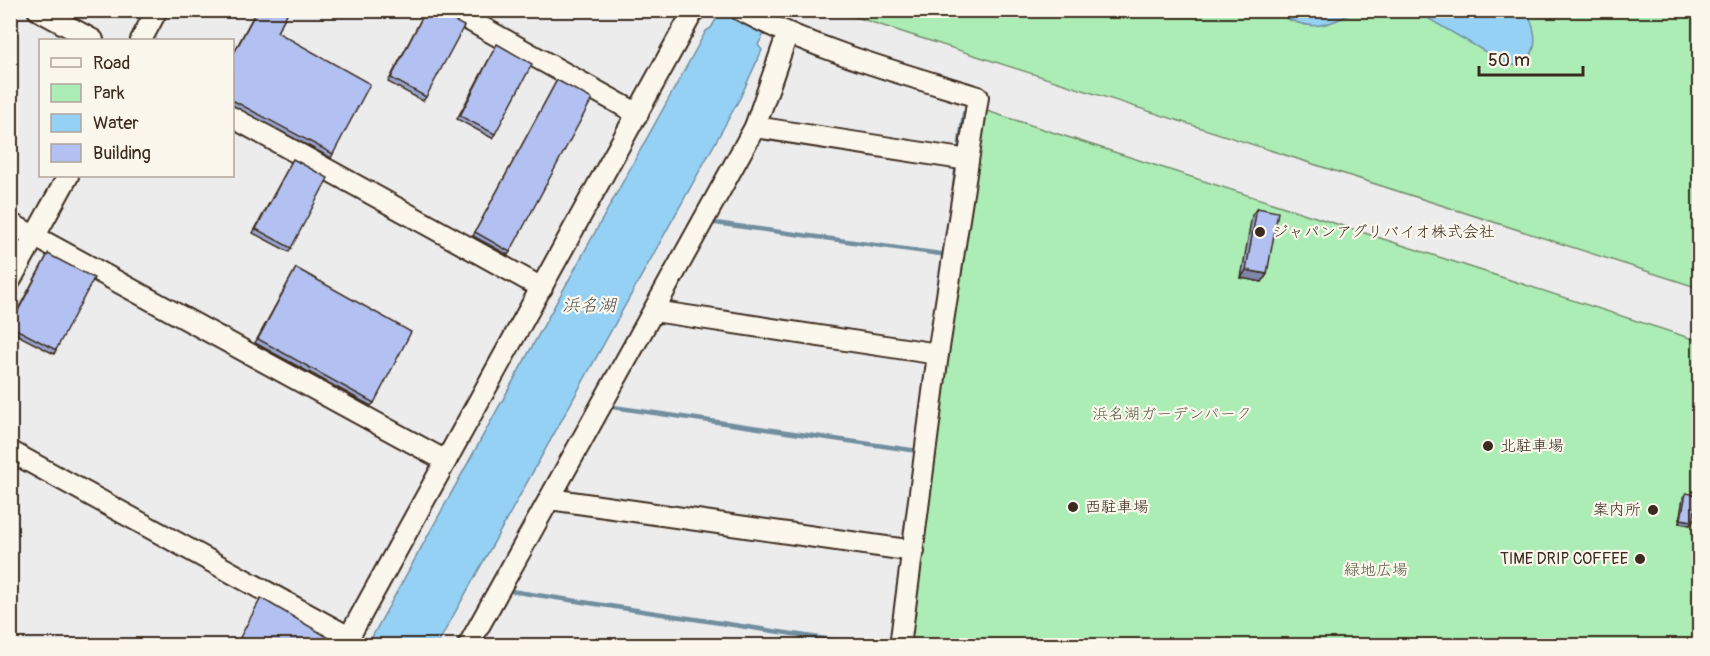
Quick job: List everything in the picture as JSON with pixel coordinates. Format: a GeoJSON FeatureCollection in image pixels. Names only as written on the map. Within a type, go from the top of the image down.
{"type":"FeatureCollection","features":[{"type":"Feature","properties":{"kind":"street"},"geometry":{"type":"LineString","coordinates":[[38,10],[91,39]]}},
{"type":"Feature","properties":{"kind":"street"},"geometry":{"type":"LineString","coordinates":[[142,39],[157,10]]}},
{"type":"Feature","properties":{"kind":"street"},"geometry":{"type":"LineString","coordinates":[[451,10],[638,114]]}},
{"type":"Feature","properties":{"kind":"street"},"geometry":{"type":"LineString","coordinates":[[10,451],[346,641],[694,10]]}},
{"type":"Feature","properties":{"kind":"street"},"geometry":{"type":"LineString","coordinates":[[740,10],[787,35],[830,52],[978,98],[938,354],[900,645]]}},
{"type":"Feature","properties":{"kind":"street"},"geometry":{"type":"LineString","coordinates":[[468,645],[755,127],[787,35]]}},
{"type":"Feature","properties":{"kind":"street"},"geometry":{"type":"LineString","coordinates":[[234,118],[542,288]]}},
{"type":"Feature","properties":{"kind":"street"},"geometry":{"type":"LineString","coordinates":[[755,127],[968,160]]}},
{"type":"Feature","properties":{"kind":"street"},"geometry":{"type":"LineString","coordinates":[[10,280],[67,177]]}},
{"type":"Feature","properties":{"kind":"street"},"geometry":{"type":"LineString","coordinates":[[10,223],[446,461]]}},
{"type":"Feature","properties":{"kind":"street"},"geometry":{"type":"LineString","coordinates":[[654,311],[938,354]]}},
{"type":"Feature","properties":{"kind":"street"},"geometry":{"type":"LineString","coordinates":[[550,499],[914,551]]}},
{"type":"Feature","properties":{"kind":"green space"},"geometry":{"type":"Polygon","coordinates":[[[837,11],[1699,11],[1699,288],[837,11]]]}},
{"type":"Feature","properties":{"kind":"green space","name":"浜名湖ガーデンパーク"},"geometry":{"type":"Polygon","coordinates":[[[987,111],[1699,341],[1699,645],[903,646],[980,113],[987,111]]]}},
{"type":"Feature","properties":{"kind":"water","name":"浜名湖"},"geometry":{"type":"Polygon","coordinates":[[[721,11],[776,11],[758,45],[762,50],[740,98],[437,645],[367,646],[706,31],[711,28],[721,11]]]}},
{"type":"Feature","properties":{"kind":"water"},"geometry":{"type":"Polygon","coordinates":[[[1272,11],[1356,11],[1333,22],[1314,26],[1295,22],[1272,11]]]}},
{"type":"Feature","properties":{"kind":"water"},"geometry":{"type":"Polygon","coordinates":[[[1422,11],[1525,11],[1533,28],[1534,46],[1526,61],[1519,65],[1508,65],[1429,19],[1422,11]]]}},
{"type":"Feature","properties":{"kind":"building"},"geometry":{"type":"Polygon","coordinates":[[[257,10],[289,10],[277,32],[370,84],[333,154],[234,101],[234,53],[257,10]]]}},
{"type":"Feature","properties":{"kind":"building"},"geometry":{"type":"Polygon","coordinates":[[[426,10],[434,10],[464,26],[426,97],[391,78],[426,10]]]}},
{"type":"Feature","properties":{"kind":"building"},"geometry":{"type":"Polygon","coordinates":[[[497,44],[532,64],[495,134],[460,116],[497,44]]]}},
{"type":"Feature","properties":{"kind":"building"},"geometry":{"type":"Polygon","coordinates":[[[557,80],[592,99],[510,252],[475,232],[557,80]]]}},
{"type":"Feature","properties":{"kind":"building"},"geometry":{"type":"Polygon","coordinates":[[[293,159],[328,178],[291,248],[256,229],[293,159]]]}},
{"type":"Feature","properties":{"kind":"building"},"geometry":{"type":"Polygon","coordinates":[[[1257,208],[1278,212],[1267,274],[1246,270],[1257,208]]]}},
{"type":"Feature","properties":{"kind":"building"},"geometry":{"type":"Polygon","coordinates":[[[48,254],[94,278],[56,350],[10,326],[48,254]]]}},
{"type":"Feature","properties":{"kind":"building"},"geometry":{"type":"Polygon","coordinates":[[[296,268],[411,332],[374,403],[258,339],[296,268]]]}},
{"type":"Feature","properties":{"kind":"building"},"geometry":{"type":"Polygon","coordinates":[[[10,460],[19,464],[10,481],[10,460]]]}},
{"type":"Feature","properties":{"kind":"building"},"geometry":{"type":"Polygon","coordinates":[[[1686,493],[1697,495],[1693,521],[1681,519],[1686,493]]]}},
{"type":"Feature","properties":{"kind":"building"},"geometry":{"type":"Polygon","coordinates":[[[261,598],[331,639],[328,645],[236,645],[261,598]]]}},
{"type":"Feature","properties":{"kind":"waterway"},"geometry":{"type":"LineString","coordinates":[[959,151],[964,113]]}},
{"type":"Feature","properties":{"kind":"waterway"},"geometry":{"type":"LineString","coordinates":[[954,190],[957,162]]}},
{"type":"Feature","properties":{"kind":"waterway"},"geometry":{"type":"LineString","coordinates":[[708,222],[948,255]]}},
{"type":"Feature","properties":{"kind":"waterway"},"geometry":{"type":"LineString","coordinates":[[606,406],[918,451]]}},
{"type":"Feature","properties":{"kind":"waterway"},"geometry":{"type":"LineString","coordinates":[[504,590],[872,646]]}},
{"type":"Feature","properties":{"kind":"place","name":"ジャパンアグリバイオ株式会社"},"geometry":{"type":"Point","coordinates":[1260,232]}},
{"type":"Feature","properties":{"kind":"place","name":"北駐車場"},"geometry":{"type":"Point","coordinates":[1488,446]}},
{"type":"Feature","properties":{"kind":"place","name":"西駐車場"},"geometry":{"type":"Point","coordinates":[1073,507]}},
{"type":"Feature","properties":{"kind":"place","name":"案内所"},"geometry":{"type":"Point","coordinates":[1653,510]}},
{"type":"Feature","properties":{"kind":"place","name":"TIME DRIP COFFEE"},"geometry":{"type":"Point","coordinates":[1640,559]}},
{"type":"Feature","properties":{"kind":"park label","name":"緑地広場"},"geometry":{"type":"Point","coordinates":[1376,570]}}]}
